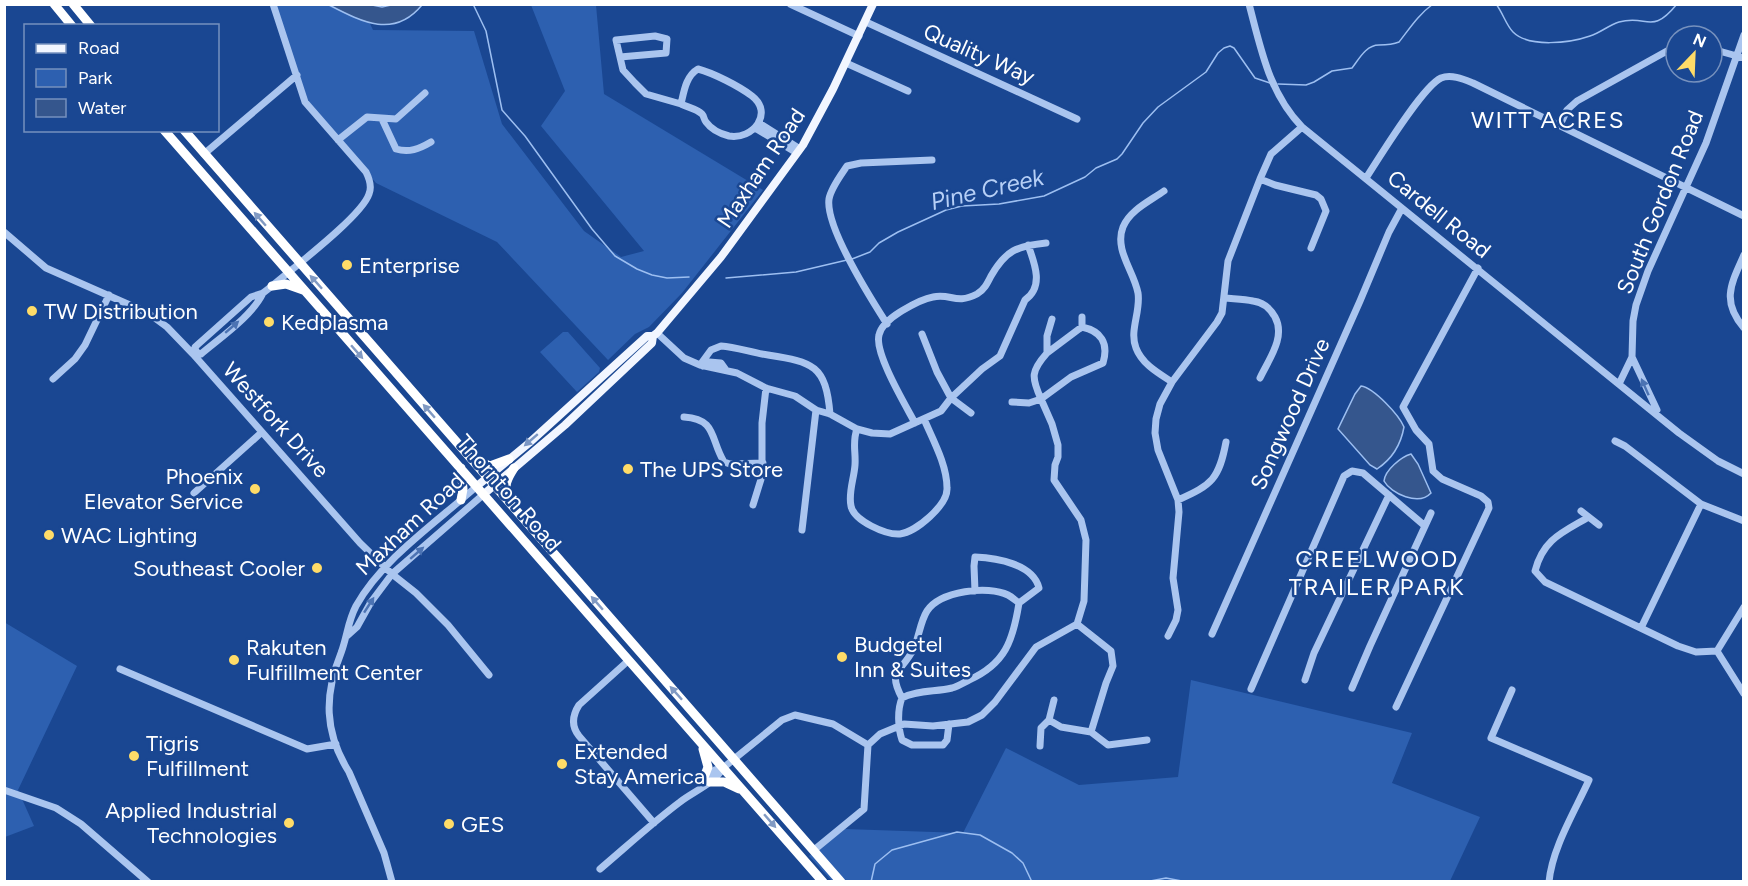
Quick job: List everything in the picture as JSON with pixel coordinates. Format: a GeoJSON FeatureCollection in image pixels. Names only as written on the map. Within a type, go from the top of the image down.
{"type":"FeatureCollection","features":[{"type":"Feature","properties":{"kind":"highway"},"geometry":{"type":"LineString","coordinates":[[54,4],[70,24]]}},
{"type":"Feature","properties":{"kind":"highway"},"geometry":{"type":"LineString","coordinates":[[73,4],[89,24]]}},
{"type":"Feature","properties":{"kind":"highway","name":"Thornton Road"},"geometry":{"type":"LineString","coordinates":[[166,132],[823,882]]}},
{"type":"Feature","properties":{"kind":"highway","name":"Thornton Road"},"geometry":{"type":"LineString","coordinates":[[186,132],[841,882]]}},
{"type":"Feature","properties":{"kind":"highway"},"geometry":{"type":"LineString","coordinates":[[272,286],[286,284],[306,291]]}},
{"type":"Feature","properties":{"kind":"highway"},"geometry":{"type":"LineString","coordinates":[[468,455],[490,466],[511,464],[505,487],[511,504]]}},
{"type":"Feature","properties":{"kind":"highway"},"geometry":{"type":"LineString","coordinates":[[461,468],[463,489],[461,500]]}},
{"type":"Feature","properties":{"kind":"highway"},"geometry":{"type":"LineString","coordinates":[[697,736],[708,762],[704,783],[724,782],[747,795]]}},
{"type":"Feature","properties":{"kind":"main road","name":"Maxham Road"},"geometry":{"type":"LineString","coordinates":[[477,486],[490,481],[567,423],[652,342],[655,335],[721,257],[799,151],[846,63],[873,4]]}},
{"type":"Feature","properties":{"kind":"main road","name":"Maxham Road"},"geometry":{"type":"LineString","coordinates":[[511,464],[647,336],[655,335]]}},
{"type":"Feature","properties":{"kind":"main road"},"geometry":{"type":"LineString","coordinates":[[567,423],[568,415],[593,392],[597,382]]}},
{"type":"Feature","properties":{"kind":"main road","name":"Maxham Road"},"geometry":{"type":"LineString","coordinates":[[484,494],[490,481]]}},
{"type":"Feature","properties":{"kind":"street"},"geometry":{"type":"LineString","coordinates":[[194,353],[195,347],[251,297],[263,293],[272,286],[359,212],[370,194],[370,182],[366,172],[305,102],[273,4]]}},
{"type":"Feature","properties":{"kind":"street"},"geometry":{"type":"LineString","coordinates":[[790,4],[859,36]]}},
{"type":"Feature","properties":{"kind":"street","name":"Cardell Road"},"geometry":{"type":"LineString","coordinates":[[1249,4],[1269,75],[1288,113],[1302,127],[1660,415]]}},
{"type":"Feature","properties":{"kind":"street","name":"Quality Way"},"geometry":{"type":"LineString","coordinates":[[866,22],[1077,119]]}},
{"type":"Feature","properties":{"kind":"street","name":"South Gordon Road"},"geometry":{"type":"LineString","coordinates":[[1619,384],[1632,357],[1633,321],[1648,271],[1706,143],[1740,56],[1743,35]]}},
{"type":"Feature","properties":{"kind":"street"},"geometry":{"type":"LineString","coordinates":[[620,57],[666,53],[667,39],[655,36],[616,40],[623,70],[646,94],[681,104],[702,114],[707,123],[721,134],[731,136],[742,136],[757,126],[761,115],[760,106],[753,96],[698,69],[691,73],[687,81],[681,104]]}},
{"type":"Feature","properties":{"kind":"street"},"geometry":{"type":"LineString","coordinates":[[1724,52],[1740,56]]}},
{"type":"Feature","properties":{"kind":"street"},"geometry":{"type":"LineString","coordinates":[[1560,125],[1566,112],[1577,101],[1664,53]]}},
{"type":"Feature","properties":{"kind":"street"},"geometry":{"type":"LineString","coordinates":[[846,63],[908,91]]}},
{"type":"Feature","properties":{"kind":"street"},"geometry":{"type":"LineString","coordinates":[[204,154],[297,75]]}},
{"type":"Feature","properties":{"kind":"street"},"geometry":{"type":"LineString","coordinates":[[1366,178],[1394,134],[1427,92],[1441,78],[1449,76],[1473,82],[1743,216]]}},
{"type":"Feature","properties":{"kind":"street"},"geometry":{"type":"LineString","coordinates":[[338,140],[368,117],[396,119],[424,93]]}},
{"type":"Feature","properties":{"kind":"street"},"geometry":{"type":"LineString","coordinates":[[382,119],[396,149],[411,151],[431,142]]}},
{"type":"Feature","properties":{"kind":"street"},"geometry":{"type":"LineString","coordinates":[[757,126],[799,151]]}},
{"type":"Feature","properties":{"kind":"street"},"geometry":{"type":"LineString","coordinates":[[1168,636],[1178,610],[1173,578],[1179,512],[1178,500],[1158,450],[1155,433],[1160,404],[1172,382],[1222,313],[1228,261],[1271,154],[1302,127]]}},
{"type":"Feature","properties":{"kind":"street"},"geometry":{"type":"LineString","coordinates":[[886,324],[852,268],[830,215],[829,198],[847,166],[932,160]]}},
{"type":"Feature","properties":{"kind":"street"},"geometry":{"type":"LineString","coordinates":[[1260,178],[1282,187],[1310,192],[1321,200],[1326,211],[1311,248]]}},
{"type":"Feature","properties":{"kind":"street"},"geometry":{"type":"LineString","coordinates":[[1164,190],[1129,216],[1123,228],[1121,248],[1136,283],[1139,301],[1135,330],[1136,348],[1146,363],[1172,382]]}},
{"type":"Feature","properties":{"kind":"street","name":"Songwood Drive"},"geometry":{"type":"LineString","coordinates":[[1212,634],[1389,232],[1402,208]]}},
{"type":"Feature","properties":{"kind":"street","name":"Westfork Drive"},"geometry":{"type":"LineString","coordinates":[[4,232],[46,268],[148,313],[158,320],[194,353],[360,543],[392,574],[416,593],[448,626],[489,675]]}},
{"type":"Feature","properties":{"kind":"street"},"geometry":{"type":"LineString","coordinates":[[915,423],[882,357],[878,337],[882,328],[914,303],[933,297],[967,299],[983,290],[995,269],[1015,248],[1046,243]]}},
{"type":"Feature","properties":{"kind":"street"},"geometry":{"type":"LineString","coordinates":[[655,335],[684,358],[707,371],[719,373],[726,370],[737,373],[766,388],[795,396],[816,410],[830,414],[857,429],[890,434],[941,411],[951,398],[982,369],[1000,356],[1025,300],[1033,295],[1036,286],[1036,268],[1028,245]]}},
{"type":"Feature","properties":{"kind":"street"},"geometry":{"type":"LineString","coordinates":[[1743,255],[1730,293],[1732,312],[1743,328]]}},
{"type":"Feature","properties":{"kind":"street"},"geometry":{"type":"LineString","coordinates":[[1396,707],[1489,508],[1488,502],[1481,496],[1437,476],[1431,466],[1429,444],[1416,430],[1403,407],[1478,268]]}},
{"type":"Feature","properties":{"kind":"street"},"geometry":{"type":"LineString","coordinates":[[53,379],[79,354],[109,295]]}},
{"type":"Feature","properties":{"kind":"street"},"geometry":{"type":"LineString","coordinates":[[1224,298],[1263,304],[1271,310],[1277,320],[1280,328],[1277,343],[1260,378]]}},
{"type":"Feature","properties":{"kind":"street"},"geometry":{"type":"LineString","coordinates":[[1082,317],[1082,327]]}},
{"type":"Feature","properties":{"kind":"street"},"geometry":{"type":"LineString","coordinates":[[1047,352],[1047,336],[1053,319]]}},
{"type":"Feature","properties":{"kind":"street"},"geometry":{"type":"LineString","coordinates":[[814,850],[864,809],[868,745],[880,734],[900,725],[968,722],[982,716],[1036,646],[1077,624],[1084,601],[1086,540],[1081,520],[1054,480],[1058,445],[1052,424],[1041,399],[1034,383],[1034,367],[1047,352],[1082,327],[1094,330],[1101,336],[1103,363],[1071,377],[1041,399],[1029,403],[1012,402]]}},
{"type":"Feature","properties":{"kind":"street"},"geometry":{"type":"LineString","coordinates":[[922,334],[937,372],[951,398],[970,413]]}},
{"type":"Feature","properties":{"kind":"street"},"geometry":{"type":"LineString","coordinates":[[701,366],[711,350],[722,346],[792,358],[809,364],[818,370],[827,389],[830,414]]}},
{"type":"Feature","properties":{"kind":"street"},"geometry":{"type":"LineString","coordinates":[[1632,357],[1646,391],[1660,415],[1701,449],[1743,474]]}},
{"type":"Feature","properties":{"kind":"street"},"geometry":{"type":"LineString","coordinates":[[753,505],[762,476],[762,423],[766,388]]}},
{"type":"Feature","properties":{"kind":"street"},"geometry":{"type":"LineString","coordinates":[[802,530],[816,410]]}},
{"type":"Feature","properties":{"kind":"street"},"geometry":{"type":"LineString","coordinates":[[684,417],[703,421],[710,428],[724,462],[730,464],[763,463]]}},
{"type":"Feature","properties":{"kind":"street"},"geometry":{"type":"LineString","coordinates":[[857,429],[853,443],[855,460],[851,507],[859,519],[880,529],[901,534],[911,530],[926,518],[943,503],[946,497],[945,476],[937,449],[924,419]]}},
{"type":"Feature","properties":{"kind":"street"},"geometry":{"type":"LineString","coordinates":[[194,493],[262,432]]}},
{"type":"Feature","properties":{"kind":"street"},"geometry":{"type":"LineString","coordinates":[[1615,441],[1625,446],[1701,504],[1743,521]]}},
{"type":"Feature","properties":{"kind":"street"},"geometry":{"type":"LineString","coordinates":[[1178,500],[1199,491],[1211,482],[1222,462],[1226,442]]}},
{"type":"Feature","properties":{"kind":"street"},"geometry":{"type":"LineString","coordinates":[[1251,689],[1344,476],[1352,471],[1363,473],[1425,526]]}},
{"type":"Feature","properties":{"kind":"street","name":"Maxham Road"},"geometry":{"type":"LineString","coordinates":[[392,882],[384,853],[336,744],[331,726],[329,697],[334,669],[347,636],[348,623],[364,592],[385,567],[477,486]]}},
{"type":"Feature","properties":{"kind":"street","name":"Maxham Road"},"geometry":{"type":"LineString","coordinates":[[347,636],[357,627],[371,602],[392,574],[484,494]]}},
{"type":"Feature","properties":{"kind":"street"},"geometry":{"type":"LineString","coordinates":[[1305,680],[1314,653],[1389,495]]}},
{"type":"Feature","properties":{"kind":"street"},"geometry":{"type":"LineString","coordinates":[[1641,628],[1701,504]]}},
{"type":"Feature","properties":{"kind":"street"},"geometry":{"type":"LineString","coordinates":[[1581,511],[1587,518],[1599,525]]}},
{"type":"Feature","properties":{"kind":"street"},"geometry":{"type":"LineString","coordinates":[[1352,688],[1431,513]]}},
{"type":"Feature","properties":{"kind":"street"},"geometry":{"type":"LineString","coordinates":[[1587,518],[1555,537],[1539,557],[1535,571],[1545,582],[1557,590],[1678,646],[1696,652],[1717,651]]}},
{"type":"Feature","properties":{"kind":"street"},"geometry":{"type":"LineString","coordinates":[[902,699],[910,695],[953,687],[995,665],[1010,640],[1019,603],[1039,588],[1037,579],[1024,568],[975,556],[975,591]]}},
{"type":"Feature","properties":{"kind":"street"},"geometry":{"type":"LineString","coordinates":[[948,724],[948,740],[944,745],[912,745],[902,740],[900,732],[902,699],[895,681],[896,674],[911,653],[925,613],[932,605],[948,595],[966,591],[1008,594],[1019,603]]}},
{"type":"Feature","properties":{"kind":"street"},"geometry":{"type":"LineString","coordinates":[[1717,651],[1743,607]]}},
{"type":"Feature","properties":{"kind":"street"},"geometry":{"type":"LineString","coordinates":[[1077,624],[1111,651],[1113,666],[1091,732]]}},
{"type":"Feature","properties":{"kind":"street"},"geometry":{"type":"LineString","coordinates":[[1717,651],[1743,694]]}},
{"type":"Feature","properties":{"kind":"street"},"geometry":{"type":"LineString","coordinates":[[629,660],[579,705],[573,716],[573,725],[579,736],[654,824]]}},
{"type":"Feature","properties":{"kind":"street"},"geometry":{"type":"LineString","coordinates":[[120,669],[307,749],[336,744]]}},
{"type":"Feature","properties":{"kind":"street"},"geometry":{"type":"LineString","coordinates":[[1512,690],[1491,738],[1589,780],[1557,850],[1550,869],[1550,882]]}},
{"type":"Feature","properties":{"kind":"street"},"geometry":{"type":"LineString","coordinates":[[1040,746],[1041,728],[1049,720],[1054,700]]}},
{"type":"Feature","properties":{"kind":"street"},"geometry":{"type":"LineString","coordinates":[[600,869],[704,783],[720,774],[723,768],[782,720],[795,715],[833,724],[868,745]]}},
{"type":"Feature","properties":{"kind":"street"},"geometry":{"type":"LineString","coordinates":[[1049,720],[1060,727],[1091,732],[1108,745],[1147,740]]}},
{"type":"Feature","properties":{"kind":"street"},"geometry":{"type":"LineString","coordinates":[[4,790],[56,808],[81,824],[148,882]]}},
{"type":"Feature","properties":{"kind":"green space"},"geometry":{"type":"Polygon","coordinates":[[[270,5],[361,5],[373,30],[474,31],[502,124],[584,231],[621,257],[644,251],[541,126],[565,91],[531,5],[596,5],[604,94],[763,190],[682,293],[649,327],[635,334],[608,360],[497,242],[376,183],[304,99],[270,5]]]}},
{"type":"Feature","properties":{"kind":"green space"},"geometry":{"type":"Polygon","coordinates":[[[563,332],[568,332],[600,368],[599,372],[577,392],[540,352],[563,332]]]}},
{"type":"Feature","properties":{"kind":"green space"},"geometry":{"type":"Polygon","coordinates":[[[4,622],[77,666],[18,790],[34,826],[5,837],[4,622]]]}},
{"type":"Feature","properties":{"kind":"green space"},"geometry":{"type":"Polygon","coordinates":[[[1191,680],[1412,733],[1392,783],[1480,817],[1450,881],[833,882],[809,856],[845,829],[963,833],[1006,748],[1079,785],[1178,777],[1191,680]]]}},
{"type":"Feature","properties":{"kind":"water"},"geometry":{"type":"Polygon","coordinates":[[[367,4],[382,7],[422,5],[400,22],[377,24],[354,17],[329,5],[367,4]]]}},
{"type":"Feature","properties":{"kind":"water"},"geometry":{"type":"Polygon","coordinates":[[[1361,386],[1386,403],[1404,427],[1395,451],[1377,469],[1370,465],[1338,429],[1361,386]]]}},
{"type":"Feature","properties":{"kind":"water"},"geometry":{"type":"Polygon","coordinates":[[[1411,454],[1431,493],[1426,497],[1406,497],[1393,490],[1384,481],[1394,464],[1411,454]]]}},
{"type":"Feature","properties":{"kind":"waterway","name":"Pine Creek"},"geometry":{"type":"LineString","coordinates":[[473,4],[486,31],[502,110],[525,136],[592,229],[615,256],[637,269],[667,278],[689,277]]}},
{"type":"Feature","properties":{"kind":"waterway","name":"Pine Creek"},"geometry":{"type":"LineString","coordinates":[[1278,84],[1306,85],[1332,71],[1352,68],[1370,47],[1399,42],[1433,4]]}},
{"type":"Feature","properties":{"kind":"waterway","name":"Pine Creek"},"geometry":{"type":"LineString","coordinates":[[1496,4],[1513,32],[1529,40],[1550,43],[1572,41],[1590,36],[1619,22],[1629,20],[1655,22],[1668,14],[1677,4]]}},
{"type":"Feature","properties":{"kind":"waterway","name":"Pine Creek"},"geometry":{"type":"LineString","coordinates":[[852,259],[870,252],[879,243],[898,232],[946,210],[1044,196],[1117,159],[1143,123],[1158,107],[1206,72],[1224,48],[1230,46],[1234,48],[1255,78],[1270,83]]}},
{"type":"Feature","properties":{"kind":"waterway","name":"Pine Creek"},"geometry":{"type":"LineString","coordinates":[[726,278],[796,272],[847,260]]}},
{"type":"Feature","properties":{"kind":"waterway"},"geometry":{"type":"LineString","coordinates":[[871,882],[875,864],[892,850],[957,832],[980,835],[1012,853],[1023,863],[1032,882]]}},
{"type":"Feature","properties":{"kind":"waterway"},"geometry":{"type":"LineString","coordinates":[[1145,882],[1166,878],[1187,882]]}},
{"type":"Feature","properties":{"kind":"place","name":"Enterprise"},"geometry":{"type":"Point","coordinates":[347,265]}},
{"type":"Feature","properties":{"kind":"place","name":"TW Distribution"},"geometry":{"type":"Point","coordinates":[32,311]}},
{"type":"Feature","properties":{"kind":"place","name":"Kedplasma"},"geometry":{"type":"Point","coordinates":[269,322]}},
{"type":"Feature","properties":{"kind":"place","name":"The UPS Store"},"geometry":{"type":"Point","coordinates":[628,469]}},
{"type":"Feature","properties":{"kind":"place","name":"Phoenix Elevator Service"},"geometry":{"type":"Point","coordinates":[255,489]}},
{"type":"Feature","properties":{"kind":"place","name":"WAC Lighting"},"geometry":{"type":"Point","coordinates":[49,535]}},
{"type":"Feature","properties":{"kind":"place","name":"Southeast Cooler"},"geometry":{"type":"Point","coordinates":[317,568]}},
{"type":"Feature","properties":{"kind":"place","name":"Budgetel Inn & Suites"},"geometry":{"type":"Point","coordinates":[842,657]}},
{"type":"Feature","properties":{"kind":"place","name":"Rakuten Fulfillment Center"},"geometry":{"type":"Point","coordinates":[234,660]}},
{"type":"Feature","properties":{"kind":"place","name":"Tigris Fulfillment"},"geometry":{"type":"Point","coordinates":[134,756]}},
{"type":"Feature","properties":{"kind":"place","name":"Extended Stay America"},"geometry":{"type":"Point","coordinates":[562,764]}},
{"type":"Feature","properties":{"kind":"place","name":"Applied Industrial Technologies"},"geometry":{"type":"Point","coordinates":[289,823]}},
{"type":"Feature","properties":{"kind":"place","name":"GES"},"geometry":{"type":"Point","coordinates":[449,824]}},
{"type":"Feature","properties":{"kind":"district","name":"WITT ACRES"},"geometry":{"type":"Point","coordinates":[1548,119]}},
{"type":"Feature","properties":{"kind":"district","name":"CREELWOOD TRAILER PARK"},"geometry":{"type":"Point","coordinates":[1377,572]}}]}
